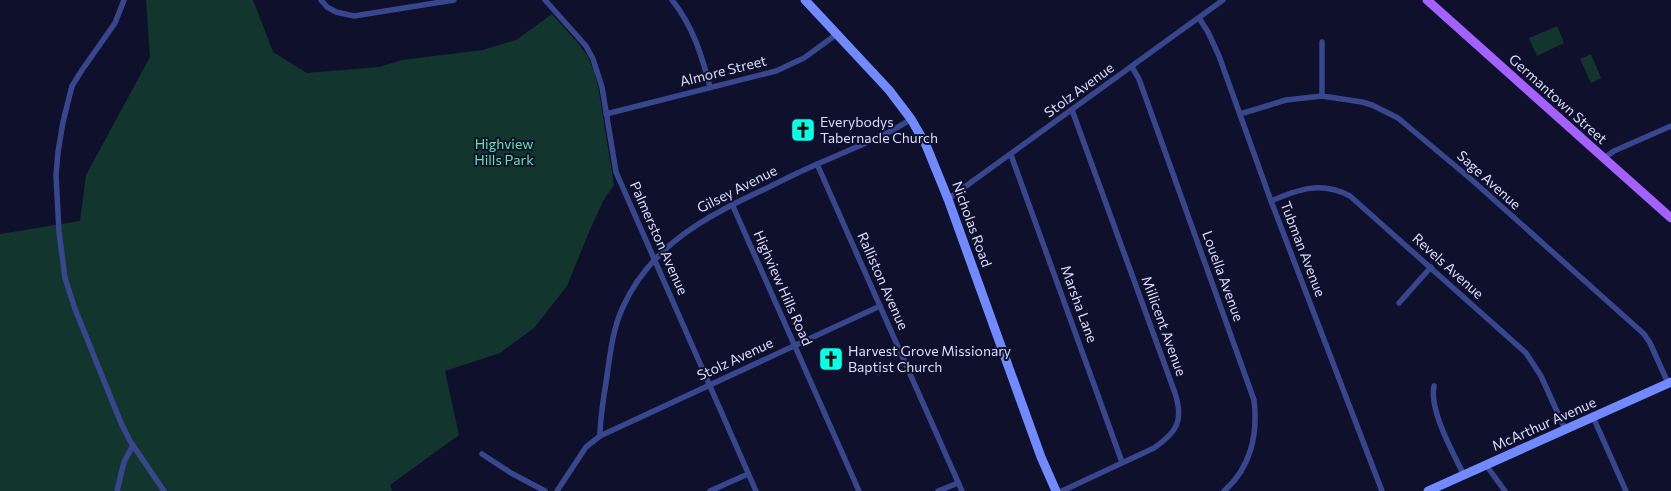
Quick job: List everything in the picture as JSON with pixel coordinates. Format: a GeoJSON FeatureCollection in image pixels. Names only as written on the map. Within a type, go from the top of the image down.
{"type":"FeatureCollection","features":[{"type":"Feature","properties":{"kind":"main road","name":"Germantown Street"},"geometry":{"type":"LineString","coordinates":[[1427,0],[1671,218]]}},
{"type":"Feature","properties":{"kind":"street"},"geometry":{"type":"LineString","coordinates":[[124,0],[115,22],[72,86],[63,122],[58,152],[57,195],[62,259],[68,287],[121,423],[133,445],[164,491]]}},
{"type":"Feature","properties":{"kind":"street"},"geometry":{"type":"LineString","coordinates":[[321,0],[327,7],[336,12],[354,16],[423,2],[454,0]]}},
{"type":"Feature","properties":{"kind":"street","name":"Palmerston Avenue"},"geometry":{"type":"LineString","coordinates":[[545,0],[586,46],[593,58],[600,80],[616,172],[756,491]]}},
{"type":"Feature","properties":{"kind":"street"},"geometry":{"type":"LineString","coordinates":[[672,0],[684,17],[698,44],[710,87]]}},
{"type":"Feature","properties":{"kind":"street","name":"Nicholas Road"},"geometry":{"type":"LineString","coordinates":[[805,0],[889,90],[910,119],[932,156],[1035,442],[1056,491]]}},
{"type":"Feature","properties":{"kind":"street","name":"Stolz Avenue"},"geometry":{"type":"LineString","coordinates":[[948,199],[1223,0]]}},
{"type":"Feature","properties":{"kind":"street","name":"Tubman Avenue"},"geometry":{"type":"LineString","coordinates":[[1199,18],[1219,56],[1271,201],[1382,491]]}},
{"type":"Feature","properties":{"kind":"street","name":"Almore Street"},"geometry":{"type":"LineString","coordinates":[[606,114],[784,68],[815,51],[837,34]]}},
{"type":"Feature","properties":{"kind":"street"},"geometry":{"type":"LineString","coordinates":[[1322,42],[1322,96]]}},
{"type":"Feature","properties":{"kind":"street","name":"Louella Avenue"},"geometry":{"type":"LineString","coordinates":[[1132,67],[1139,79],[1254,400],[1256,422],[1252,448],[1240,473],[1224,491]]}},
{"type":"Feature","properties":{"kind":"street","name":"Sage Avenue"},"geometry":{"type":"LineString","coordinates":[[1240,114],[1286,100],[1322,96],[1372,105],[1398,118],[1421,136],[1644,334],[1670,382]]}},
{"type":"Feature","properties":{"kind":"street","name":"Millicent Avenue"},"geometry":{"type":"LineString","coordinates":[[1062,491],[1154,448],[1167,439],[1176,427],[1179,409],[1175,393],[1072,110]]}},
{"type":"Feature","properties":{"kind":"street","name":"Gilsey Avenue"},"geometry":{"type":"LineString","coordinates":[[600,436],[600,422],[612,348],[621,311],[632,290],[655,260],[698,223],[732,204],[894,130],[910,119]]}},
{"type":"Feature","properties":{"kind":"street"},"geometry":{"type":"LineString","coordinates":[[1604,158],[1614,151],[1671,126]]}},
{"type":"Feature","properties":{"kind":"street","name":"Marsha Lane"},"geometry":{"type":"LineString","coordinates":[[1011,155],[1122,462]]}},
{"type":"Feature","properties":{"kind":"street","name":"Ralliston Avenue"},"geometry":{"type":"LineString","coordinates":[[817,164],[962,491]]}},
{"type":"Feature","properties":{"kind":"street","name":"Revels Avenue"},"geometry":{"type":"LineString","coordinates":[[1271,201],[1297,190],[1307,188],[1333,189],[1344,193],[1364,207],[1526,353],[1541,376],[1566,429]]}},
{"type":"Feature","properties":{"kind":"street","name":"Highview Hills Road"},"geometry":{"type":"LineString","coordinates":[[732,204],[858,491]]}},
{"type":"Feature","properties":{"kind":"street"},"geometry":{"type":"LineString","coordinates":[[1399,303],[1431,267]]}},
{"type":"Feature","properties":{"kind":"street","name":"Stolz Avenue"},"geometry":{"type":"LineString","coordinates":[[600,436],[880,306]]}},
{"type":"Feature","properties":{"kind":"street","name":"McArthur Avenue"},"geometry":{"type":"LineString","coordinates":[[1428,491],[1670,382]]}},
{"type":"Feature","properties":{"kind":"street"},"geometry":{"type":"LineString","coordinates":[[1434,386],[1433,398],[1441,425],[1464,475]]}},
{"type":"Feature","properties":{"kind":"street"},"geometry":{"type":"LineString","coordinates":[[1593,417],[1626,491]]}},
{"type":"Feature","properties":{"kind":"street"},"geometry":{"type":"LineString","coordinates":[[557,491],[586,447],[600,436]]}},
{"type":"Feature","properties":{"kind":"street"},"geometry":{"type":"LineString","coordinates":[[117,491],[124,462],[133,445]]}},
{"type":"Feature","properties":{"kind":"street"},"geometry":{"type":"LineString","coordinates":[[482,454],[511,473],[545,491]]}},
{"type":"Feature","properties":{"kind":"street"},"geometry":{"type":"LineString","coordinates":[[1486,465],[1505,491]]}},
{"type":"Feature","properties":{"kind":"street"},"geometry":{"type":"LineString","coordinates":[[710,491],[748,474]]}},
{"type":"Feature","properties":{"kind":"street"},"geometry":{"type":"LineString","coordinates":[[938,491],[958,483]]}},
{"type":"Feature","properties":{"kind":"green space","name":"Highview Hills Park"},"geometry":{"type":"Polygon","coordinates":[[[146,0],[253,0],[273,52],[307,73],[379,67],[402,60],[483,50],[516,40],[552,14],[587,55],[598,86],[614,185],[603,201],[567,286],[534,328],[500,353],[445,371],[459,435],[390,485],[392,491],[0,491],[0,234],[80,221],[86,175],[150,57],[146,0]]]}},
{"type":"Feature","properties":{"kind":"green space"},"geometry":{"type":"Polygon","coordinates":[[[1557,26],[1564,43],[1537,56],[1529,38],[1557,26]]]}},
{"type":"Feature","properties":{"kind":"green space"},"geometry":{"type":"Polygon","coordinates":[[[1591,54],[1601,78],[1591,83],[1580,59],[1591,54]]]}},
{"type":"Feature","properties":{"kind":"place","name":"Everybodys Tabernacle Church"},"geometry":{"type":"Point","coordinates":[803,130]}},
{"type":"Feature","properties":{"kind":"place","name":"Harvest Grove Missionary Baptist Church"},"geometry":{"type":"Point","coordinates":[831,359]}}]}
